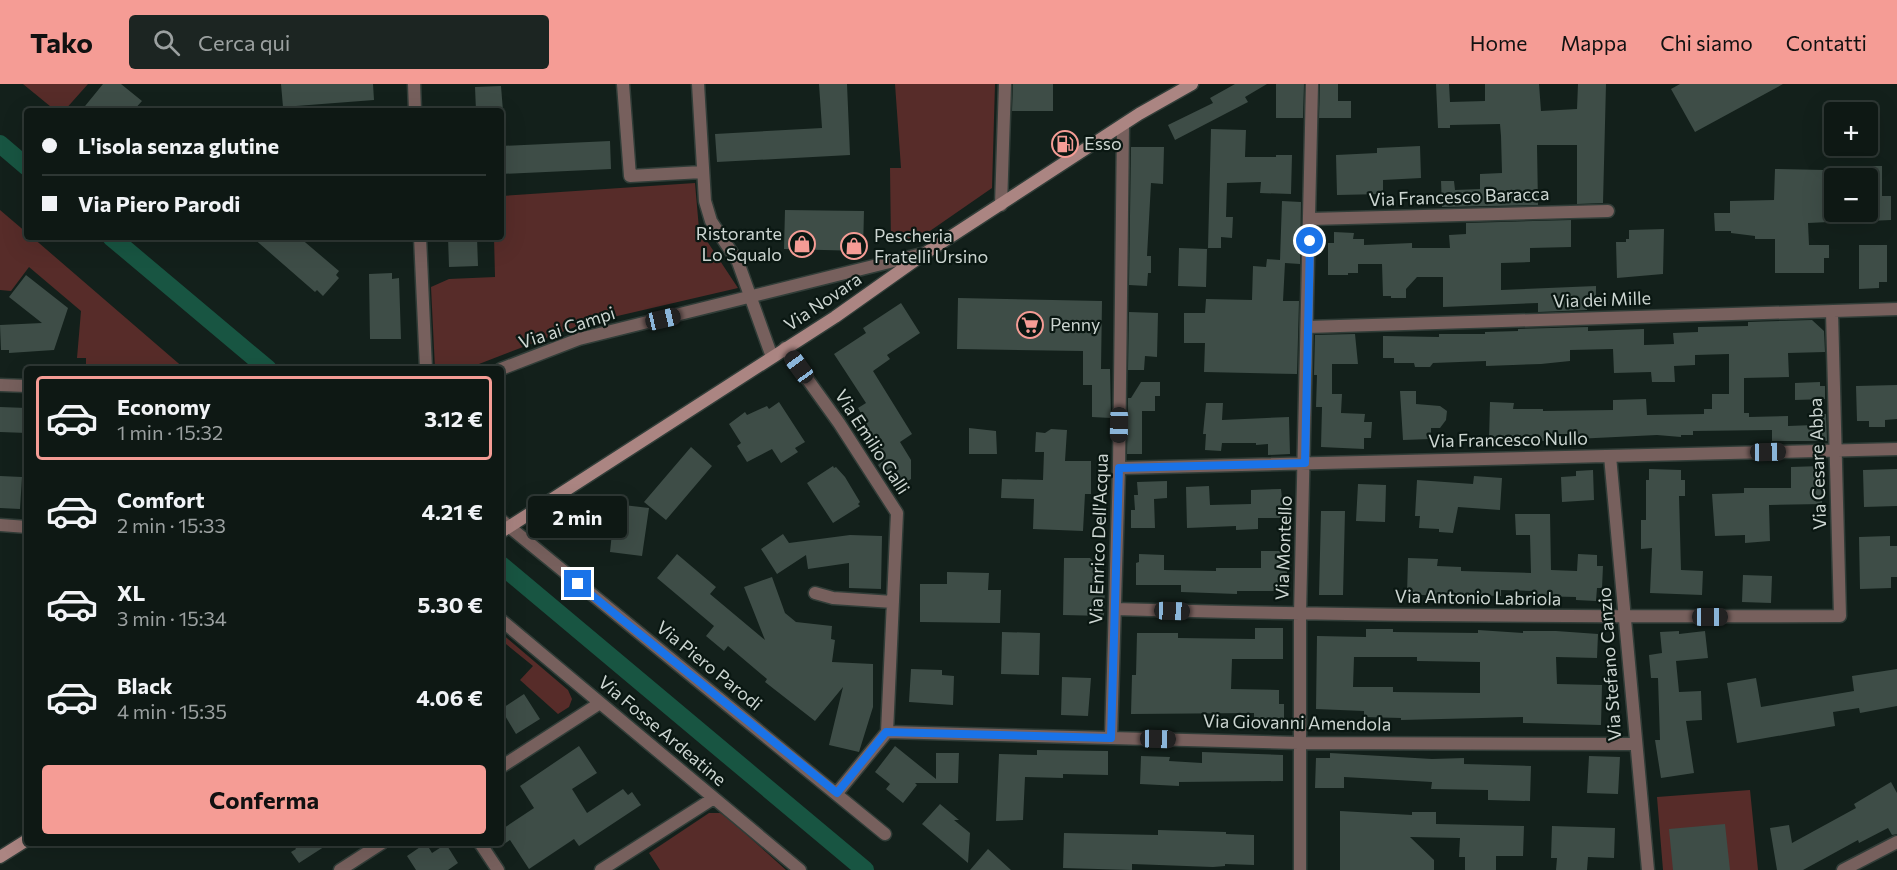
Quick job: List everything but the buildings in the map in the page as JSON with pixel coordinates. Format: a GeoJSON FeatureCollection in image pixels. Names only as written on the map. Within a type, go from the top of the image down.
{"type":"FeatureCollection","features":[{"type":"Feature","properties":{"kind":"street"},"geometry":{"type":"LineString","coordinates":[[414,84],[415,108]]}},
{"type":"Feature","properties":{"kind":"street"},"geometry":{"type":"LineString","coordinates":[[624,84],[630,176],[702,172]]}},
{"type":"Feature","properties":{"kind":"street"},"geometry":{"type":"LineString","coordinates":[[698,84],[705,201],[711,221],[738,262],[753,298],[772,357]]}},
{"type":"Feature","properties":{"kind":"street"},"geometry":{"type":"LineString","coordinates":[[1001,205],[1005,84]]}},
{"type":"Feature","properties":{"kind":"street","name":"Via Novara"},"geometry":{"type":"LineString","coordinates":[[504,527],[835,317],[924,254],[1123,125],[1192,84]]}},
{"type":"Feature","properties":{"kind":"street","name":"Via Montello"},"geometry":{"type":"LineString","coordinates":[[1300,870],[1300,614],[1312,84]]}},
{"type":"Feature","properties":{"kind":"street","name":"Via Enrico Dell'Acqua"},"geometry":{"type":"LineString","coordinates":[[1111,738],[1119,468],[1123,125]]}},
{"type":"Feature","properties":{"kind":"street","name":"Via Francesco Baracca"},"geometry":{"type":"LineString","coordinates":[[1310,219],[1608,211]]}},
{"type":"Feature","properties":{"kind":"street"},"geometry":{"type":"LineString","coordinates":[[420,240],[426,366]]}},
{"type":"Feature","properties":{"kind":"street","name":"Via ai Campi"},"geometry":{"type":"LineString","coordinates":[[504,368],[579,339],[753,298],[924,254]]}},
{"type":"Feature","properties":{"kind":"street","name":"Via dei Mille"},"geometry":{"type":"LineString","coordinates":[[1308,327],[1897,309]]}},
{"type":"Feature","properties":{"kind":"street","name":"Via Cesare Abba"},"geometry":{"type":"LineString","coordinates":[[1832,312],[1840,616]]}},
{"type":"Feature","properties":{"kind":"street","name":"Via Emilio Galli"},"geometry":{"type":"LineString","coordinates":[[785,348],[839,423],[897,513],[886,732]]}},
{"type":"Feature","properties":{"kind":"street"},"geometry":{"type":"LineString","coordinates":[[0,385],[24,386]]}},
{"type":"Feature","properties":{"kind":"street","name":"Via Francesco Nullo"},"geometry":{"type":"LineString","coordinates":[[1119,468],[1897,449]]}},
{"type":"Feature","properties":{"kind":"street","name":"Via Stefano Canzio"},"geometry":{"type":"LineString","coordinates":[[1610,456],[1648,870]]}},
{"type":"Feature","properties":{"kind":"street"},"geometry":{"type":"LineString","coordinates":[[0,525],[24,527]]}},
{"type":"Feature","properties":{"kind":"street","name":"Via Piero Parodi"},"geometry":{"type":"LineString","coordinates":[[504,527],[837,793],[885,834]]}},
{"type":"Feature","properties":{"kind":"street"},"geometry":{"type":"LineString","coordinates":[[814,593],[832,598],[893,602]]}},
{"type":"Feature","properties":{"kind":"street","name":"Via Antonio Labriola"},"geometry":{"type":"LineString","coordinates":[[1115,609],[1300,614],[1840,616]]}},
{"type":"Feature","properties":{"kind":"street","name":"Via Fosse Ardeatine"},"geometry":{"type":"LineString","coordinates":[[504,623],[800,870]]}},
{"type":"Feature","properties":{"kind":"street"},"geometry":{"type":"LineString","coordinates":[[504,764],[600,703]]}},
{"type":"Feature","properties":{"kind":"street"},"geometry":{"type":"LineString","coordinates":[[837,793],[886,732]]}},
{"type":"Feature","properties":{"kind":"street","name":"Via Giovanni Amendola"},"geometry":{"type":"LineString","coordinates":[[886,732],[1299,742],[1635,744]]}},
{"type":"Feature","properties":{"kind":"street"},"geometry":{"type":"LineString","coordinates":[[601,870],[714,798]]}},
{"type":"Feature","properties":{"kind":"street"},"geometry":{"type":"LineString","coordinates":[[0,857],[24,842]]}},
{"type":"Feature","properties":{"kind":"street"},"geometry":{"type":"LineString","coordinates":[[1843,870],[1897,842]]}},
{"type":"Feature","properties":{"kind":"street"},"geometry":{"type":"LineString","coordinates":[[340,870],[377,846]]}},
{"type":"Feature","properties":{"kind":"street"},"geometry":{"type":"LineString","coordinates":[[482,846],[498,870]]}},
{"type":"Feature","properties":{"kind":"shaded area"},"geometry":{"type":"Polygon","coordinates":[[[23,84],[88,84],[67,108],[52,108],[23,84]]]}},
{"type":"Feature","properties":{"kind":"shaded area"},"geometry":{"type":"Polygon","coordinates":[[[895,84],[995,84],[992,188],[914,242],[891,243],[890,168],[901,168],[895,84]]]}},
{"type":"Feature","properties":{"kind":"shaded area"},"geometry":{"type":"Polygon","coordinates":[[[695,183],[699,229],[738,288],[583,324],[474,366],[435,366],[431,287],[449,279],[495,277],[494,240],[504,240],[504,196],[695,183]]]}},
{"type":"Feature","properties":{"kind":"shaded area"},"geometry":{"type":"Polygon","coordinates":[[[0,210],[24,230],[24,240],[35,240],[182,366],[86,366],[86,358],[77,358],[81,311],[29,267],[11,291],[0,290],[0,210]]]}},
{"type":"Feature","properties":{"kind":"shaded area"},"geometry":{"type":"Polygon","coordinates":[[[504,636],[568,690],[572,699],[569,707],[558,714],[520,680],[533,666],[504,642],[504,636]]]}},
{"type":"Feature","properties":{"kind":"shaded area"},"geometry":{"type":"Polygon","coordinates":[[[1750,790],[1758,870],[1663,870],[1657,797],[1750,790]]]}},
{"type":"Feature","properties":{"kind":"shaded area"},"geometry":{"type":"Polygon","coordinates":[[[709,813],[720,813],[728,818],[786,870],[660,870],[649,853],[709,813]]]}},
{"type":"Feature","properties":{"kind":"waterway"},"geometry":{"type":"LineString","coordinates":[[0,144],[24,164]]}},
{"type":"Feature","properties":{"kind":"waterway"},"geometry":{"type":"LineString","coordinates":[[115,240],[264,366]]}},
{"type":"Feature","properties":{"kind":"waterway"},"geometry":{"type":"LineString","coordinates":[[504,568],[865,870]]}},
{"type":"Feature","properties":{"kind":"place","name":"Esso"},"geometry":{"type":"Point","coordinates":[1065,144]}},
{"type":"Feature","properties":{"kind":"place","name":"Ristorante Lo Squalo"},"geometry":{"type":"Point","coordinates":[802,244]}},
{"type":"Feature","properties":{"kind":"place","name":"Pescheria Fratelli Ursino"},"geometry":{"type":"Point","coordinates":[854,246]}},
{"type":"Feature","properties":{"kind":"place","name":"Penny"},"geometry":{"type":"Point","coordinates":[1030,325]}},
{"type":"Feature","properties":{"kind":"route"},"geometry":{"type":"LineString","coordinates":[[578,584],[837,793],[886,732],[1111,738],[1119,468],[1305,463],[1310,241]]}}]}
